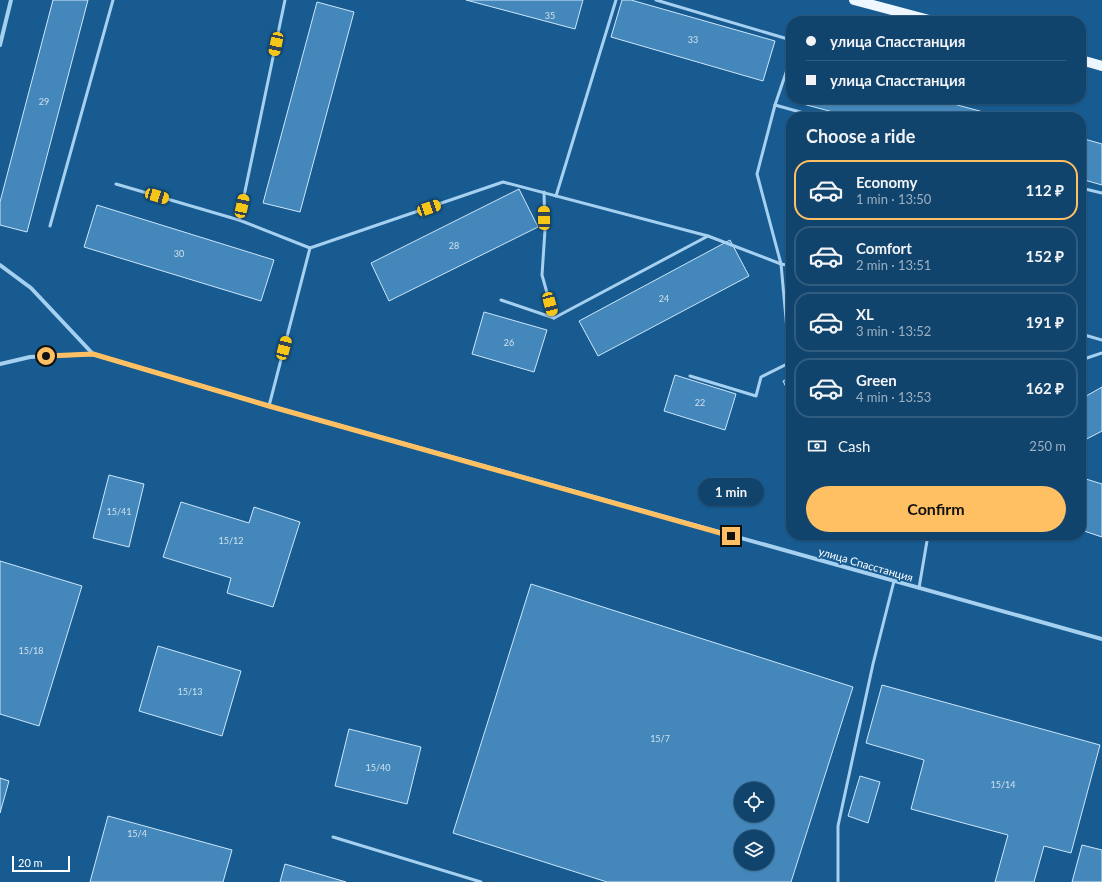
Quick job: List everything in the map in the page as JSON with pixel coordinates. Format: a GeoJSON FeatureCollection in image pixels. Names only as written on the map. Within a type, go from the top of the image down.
{"type":"FeatureCollection","features":[{"type":"Feature","properties":{"kind":"main road"},"geometry":{"type":"LineString","coordinates":[[854,0],[914,16]]}},
{"type":"Feature","properties":{"kind":"main road"},"geometry":{"type":"LineString","coordinates":[[1086,61],[1102,66]]}},
{"type":"Feature","properties":{"kind":"street"},"geometry":{"type":"LineString","coordinates":[[0,45],[11,0]]}},
{"type":"Feature","properties":{"kind":"street"},"geometry":{"type":"LineString","coordinates":[[0,265],[31,288],[93,354]]}},
{"type":"Feature","properties":{"kind":"street","name":"улица Спасстанция"},"geometry":{"type":"LineString","coordinates":[[0,364],[30,357],[93,354],[269,406],[1102,639]]}},
{"type":"Feature","properties":{"kind":"lane"},"geometry":{"type":"LineString","coordinates":[[50,226],[113,0]]}},
{"type":"Feature","properties":{"kind":"lane"},"geometry":{"type":"LineString","coordinates":[[239,220],[285,0]]}},
{"type":"Feature","properties":{"kind":"lane"},"geometry":{"type":"LineString","coordinates":[[556,196],[616,0]]}},
{"type":"Feature","properties":{"kind":"lane"},"geometry":{"type":"LineString","coordinates":[[656,0],[786,39]]}},
{"type":"Feature","properties":{"kind":"lane"},"geometry":{"type":"LineString","coordinates":[[786,73],[775,105],[757,174],[781,264],[786,313]]}},
{"type":"Feature","properties":{"kind":"lane"},"geometry":{"type":"LineString","coordinates":[[775,105],[800,112]]}},
{"type":"Feature","properties":{"kind":"lane"},"geometry":{"type":"LineString","coordinates":[[116,184],[239,220],[310,248],[503,182],[708,236],[786,265]]}},
{"type":"Feature","properties":{"kind":"lane"},"geometry":{"type":"LineString","coordinates":[[1086,189],[1102,193]]}},
{"type":"Feature","properties":{"kind":"lane"},"geometry":{"type":"LineString","coordinates":[[544,192],[545,230],[542,275],[554,318]]}},
{"type":"Feature","properties":{"kind":"lane"},"geometry":{"type":"LineString","coordinates":[[501,300],[554,318],[708,236]]}},
{"type":"Feature","properties":{"kind":"lane"},"geometry":{"type":"LineString","coordinates":[[269,406],[310,248]]}},
{"type":"Feature","properties":{"kind":"lane"},"geometry":{"type":"LineString","coordinates":[[1086,335],[1102,340]]}},
{"type":"Feature","properties":{"kind":"lane"},"geometry":{"type":"LineString","coordinates":[[1086,358],[1102,353]]}},
{"type":"Feature","properties":{"kind":"lane"},"geometry":{"type":"LineString","coordinates":[[690,376],[756,396],[761,377],[786,364]]}},
{"type":"Feature","properties":{"kind":"lane"},"geometry":{"type":"LineString","coordinates":[[919,588],[927,540]]}},
{"type":"Feature","properties":{"kind":"lane"},"geometry":{"type":"LineString","coordinates":[[838,882],[838,826],[873,664],[894,581]]}},
{"type":"Feature","properties":{"kind":"lane"},"geometry":{"type":"LineString","coordinates":[[333,837],[481,882]]}},
{"type":"Feature","properties":{"kind":"building"},"geometry":{"type":"Polygon","coordinates":[[[53,0],[88,0],[27,232],[0,225],[0,202],[53,0]]]}},
{"type":"Feature","properties":{"kind":"building"},"geometry":{"type":"Polygon","coordinates":[[[466,0],[583,0],[575,29],[466,0]]]}},
{"type":"Feature","properties":{"kind":"building"},"geometry":{"type":"Polygon","coordinates":[[[622,0],[631,0],[775,41],[763,81],[611,37],[622,0]]]}},
{"type":"Feature","properties":{"kind":"building"},"geometry":{"type":"Polygon","coordinates":[[[317,2],[354,12],[300,212],[263,203],[317,2]]]}},
{"type":"Feature","properties":{"kind":"building"},"geometry":{"type":"Polygon","coordinates":[[[803,104],[954,104],[983,112],[833,112],[803,104]]]}},
{"type":"Feature","properties":{"kind":"building"},"geometry":{"type":"Polygon","coordinates":[[[1086,139],[1102,144],[1102,185],[1086,180],[1086,139]]]}},
{"type":"Feature","properties":{"kind":"building"},"geometry":{"type":"Polygon","coordinates":[[[519,189],[538,227],[389,301],[371,263],[519,189]]]}},
{"type":"Feature","properties":{"kind":"building"},"geometry":{"type":"Polygon","coordinates":[[[97,205],[274,260],[261,301],[84,247],[97,205]]]}},
{"type":"Feature","properties":{"kind":"building"},"geometry":{"type":"Polygon","coordinates":[[[730,240],[749,276],[598,356],[579,321],[730,240]]]}},
{"type":"Feature","properties":{"kind":"building"},"geometry":{"type":"Polygon","coordinates":[[[484,312],[547,330],[534,372],[472,354],[484,312]]]}},
{"type":"Feature","properties":{"kind":"building"},"geometry":{"type":"Polygon","coordinates":[[[675,375],[736,394],[725,430],[664,411],[675,375]]]}},
{"type":"Feature","properties":{"kind":"building"},"geometry":{"type":"Polygon","coordinates":[[[786,380],[786,387],[783,381],[786,380]]]}},
{"type":"Feature","properties":{"kind":"building"},"geometry":{"type":"Polygon","coordinates":[[[1102,387],[1102,431],[1086,439],[1086,396],[1102,387]]]}},
{"type":"Feature","properties":{"kind":"building"},"geometry":{"type":"Polygon","coordinates":[[[109,475],[144,484],[129,547],[93,538],[109,475]]]}},
{"type":"Feature","properties":{"kind":"building"},"geometry":{"type":"Polygon","coordinates":[[[1086,479],[1102,484],[1102,537],[1086,532],[1086,479]]]}},
{"type":"Feature","properties":{"kind":"building"},"geometry":{"type":"Polygon","coordinates":[[[181,502],[249,523],[254,507],[300,522],[273,607],[227,593],[231,578],[163,557],[181,502]]]}},
{"type":"Feature","properties":{"kind":"building"},"geometry":{"type":"Polygon","coordinates":[[[0,561],[82,586],[39,726],[0,714],[0,561]]]}},
{"type":"Feature","properties":{"kind":"building"},"geometry":{"type":"Polygon","coordinates":[[[531,584],[853,687],[791,882],[607,882],[453,833],[531,584]]]}},
{"type":"Feature","properties":{"kind":"building"},"geometry":{"type":"Polygon","coordinates":[[[158,646],[241,671],[222,736],[139,711],[158,646]]]}},
{"type":"Feature","properties":{"kind":"building"},"geometry":{"type":"Polygon","coordinates":[[[882,685],[1100,745],[1071,853],[1044,846],[1034,882],[995,882],[1008,835],[911,809],[924,760],[866,743],[882,685]]]}},
{"type":"Feature","properties":{"kind":"building"},"geometry":{"type":"Polygon","coordinates":[[[349,729],[421,747],[407,804],[335,786],[349,729]]]}},
{"type":"Feature","properties":{"kind":"building"},"geometry":{"type":"Polygon","coordinates":[[[860,776],[880,782],[868,823],[848,816],[860,776]]]}},
{"type":"Feature","properties":{"kind":"building"},"geometry":{"type":"Polygon","coordinates":[[[0,778],[9,781],[0,813],[0,778]]]}},
{"type":"Feature","properties":{"kind":"building"},"geometry":{"type":"Polygon","coordinates":[[[108,816],[232,850],[223,882],[90,882],[108,816]]]}},
{"type":"Feature","properties":{"kind":"building"},"geometry":{"type":"Polygon","coordinates":[[[1082,845],[1102,850],[1102,882],[1072,882],[1082,845]]]}},
{"type":"Feature","properties":{"kind":"building"},"geometry":{"type":"Polygon","coordinates":[[[285,864],[346,882],[280,882],[285,864]]]}},
{"type":"Feature","properties":{"kind":"route"},"geometry":{"type":"LineString","coordinates":[[46,356],[93,354],[269,406],[731,536]]}}]}
